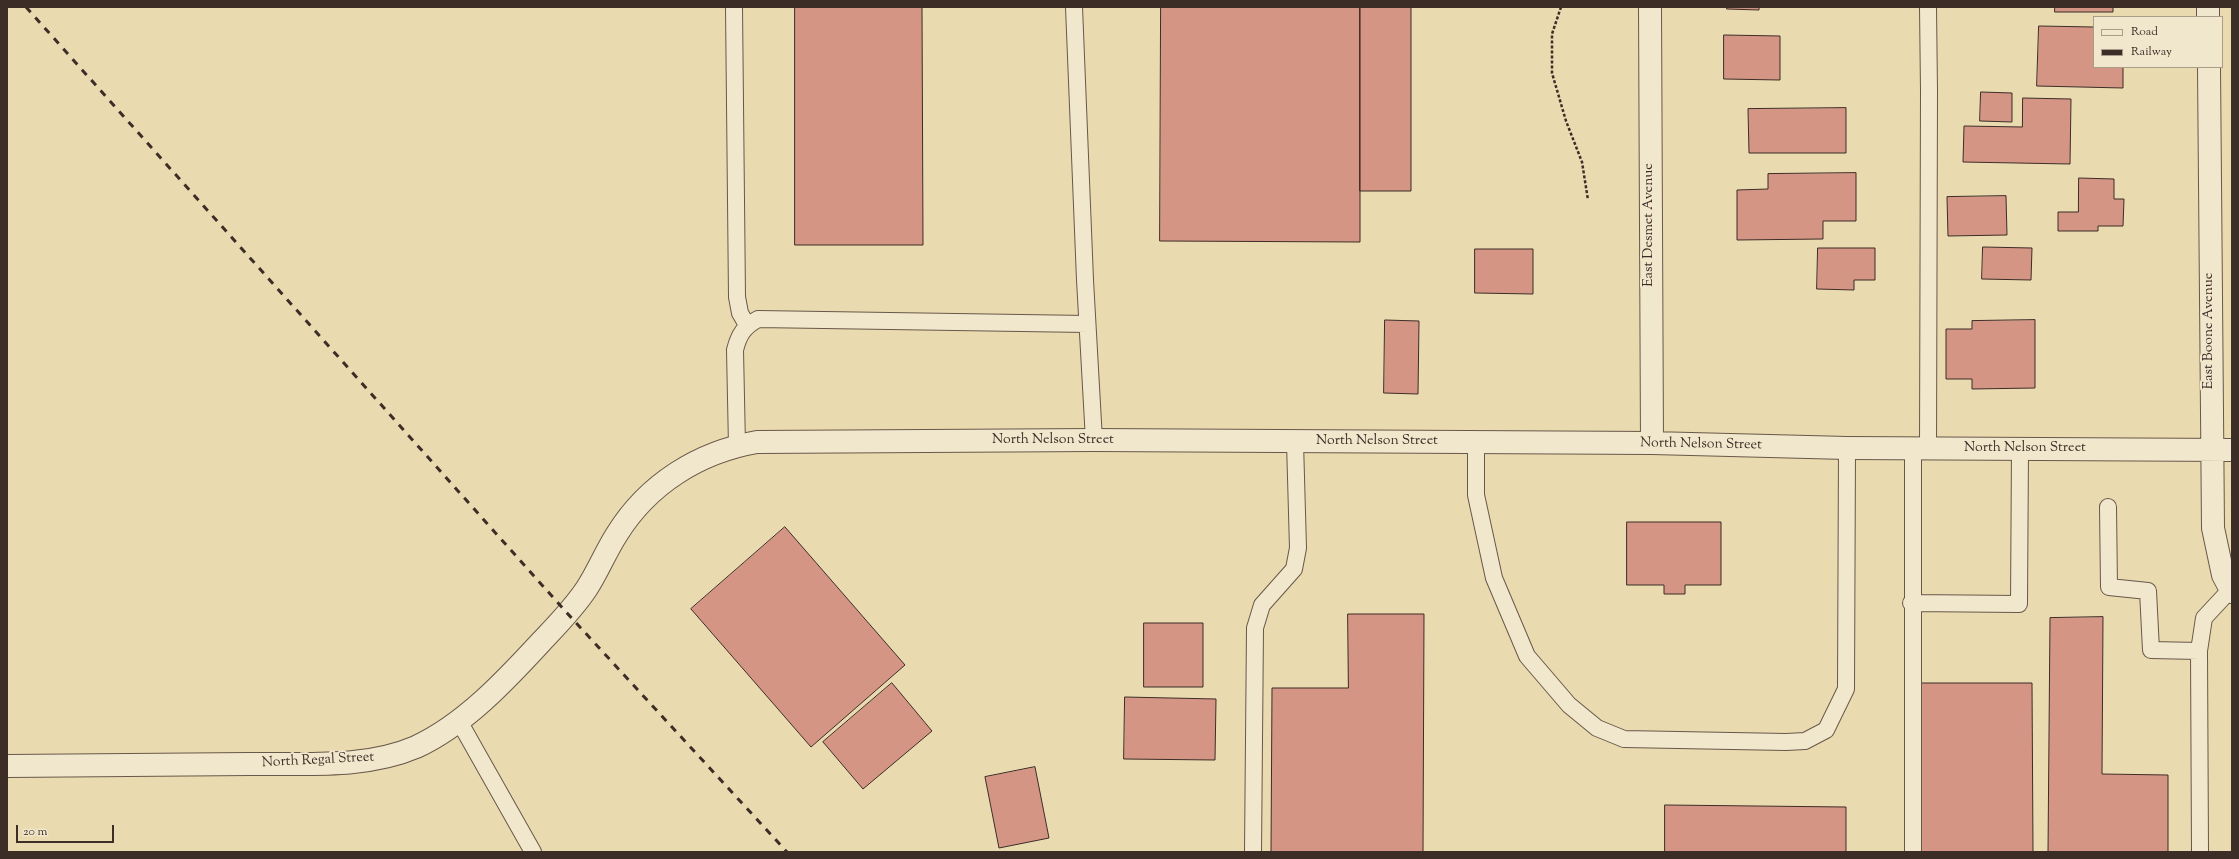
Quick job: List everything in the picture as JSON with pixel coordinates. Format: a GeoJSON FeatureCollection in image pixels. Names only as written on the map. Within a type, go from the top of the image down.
{"type":"FeatureCollection","features":[{"type":"Feature","properties":{"kind":"street","name":"East Desmet Avenue"},"geometry":{"type":"LineString","coordinates":[[1650,7],[1652,443]]}},
{"type":"Feature","properties":{"kind":"street","name":"East Boone Avenue"},"geometry":{"type":"LineString","coordinates":[[2209,68],[2222,450],[2214,535],[2223,575],[2231,591]]}},
{"type":"Feature","properties":{"kind":"street","name":"North Nelson Street"},"geometry":{"type":"LineString","coordinates":[[587,588],[616,534],[634,509],[656,488],[696,461],[737,446],[776,441],[1094,440],[1652,443],[1920,449],[2222,450]]}},
{"type":"Feature","properties":{"kind":"street","name":"North Regal Street"},"geometry":{"type":"LineString","coordinates":[[7,766],[195,765],[364,761],[391,756],[417,746],[441,734],[459,721],[520,663],[567,613],[587,588]]}},
{"type":"Feature","properties":{"kind":"lane"},"geometry":{"type":"LineString","coordinates":[[734,7],[737,297],[740,314],[747,325]]}},
{"type":"Feature","properties":{"kind":"lane"},"geometry":{"type":"LineString","coordinates":[[1074,7],[1087,324],[1094,440]]}},
{"type":"Feature","properties":{"kind":"lane"},"geometry":{"type":"LineString","coordinates":[[1913,852],[1911,603],[1920,449],[1929,92],[1928,7]]}},
{"type":"Feature","properties":{"kind":"lane"},"geometry":{"type":"LineString","coordinates":[[737,446],[736,350],[738,336],[747,325],[758,319],[1087,324]]}},
{"type":"Feature","properties":{"kind":"lane"},"geometry":{"type":"LineString","coordinates":[[1253,852],[1255,628],[1262,605],[1294,569],[1298,548],[1295,442]]}},
{"type":"Feature","properties":{"kind":"lane"},"geometry":{"type":"LineString","coordinates":[[1476,442],[1476,495],[1494,578],[1527,656],[1569,705],[1597,728],[1624,739],[1786,742],[1805,741],[1826,730],[1846,689],[1847,448]]}},
{"type":"Feature","properties":{"kind":"lane"},"geometry":{"type":"LineString","coordinates":[[1911,603],[2019,604],[2020,449]]}},
{"type":"Feature","properties":{"kind":"lane"},"geometry":{"type":"LineString","coordinates":[[2108,507],[2110,587],[2148,591],[2151,650],[2199,651]]}},
{"type":"Feature","properties":{"kind":"lane"},"geometry":{"type":"LineString","coordinates":[[2200,852],[2199,651],[2204,618],[2231,591]]}},
{"type":"Feature","properties":{"kind":"lane"},"geometry":{"type":"LineString","coordinates":[[459,721],[534,852]]}},
{"type":"Feature","properties":{"kind":"path"},"geometry":{"type":"LineString","coordinates":[[1561,7],[1552,34],[1552,73],[1566,120],[1582,162],[1588,200]]}},
{"type":"Feature","properties":{"kind":"building"},"geometry":{"type":"Polygon","coordinates":[[[795,7],[922,7],[923,245],[795,245],[795,7]]]}},
{"type":"Feature","properties":{"kind":"building"},"geometry":{"type":"Polygon","coordinates":[[[1161,7],[1360,7],[1360,242],[1160,241],[1161,7]]]}},
{"type":"Feature","properties":{"kind":"building"},"geometry":{"type":"Polygon","coordinates":[[[1360,7],[1411,7],[1411,191],[1360,191],[1360,7]]]}},
{"type":"Feature","properties":{"kind":"building"},"geometry":{"type":"Polygon","coordinates":[[[1727,7],[1759,7],[1759,10],[1727,9],[1727,7]]]}},
{"type":"Feature","properties":{"kind":"building"},"geometry":{"type":"Polygon","coordinates":[[[2055,7],[2113,7],[2113,12],[2055,12],[2055,7]]]}},
{"type":"Feature","properties":{"kind":"building"},"geometry":{"type":"Polygon","coordinates":[[[2039,26],[2093,27],[2093,68],[2123,68],[2123,88],[2037,86],[2039,26]]]}},
{"type":"Feature","properties":{"kind":"building"},"geometry":{"type":"Polygon","coordinates":[[[1724,35],[1780,36],[1780,80],[1724,79],[1724,35]]]}},
{"type":"Feature","properties":{"kind":"building"},"geometry":{"type":"Polygon","coordinates":[[[1981,92],[2012,93],[2012,122],[1980,121],[1981,92]]]}},
{"type":"Feature","properties":{"kind":"building"},"geometry":{"type":"Polygon","coordinates":[[[2023,98],[2071,99],[2070,164],[1963,162],[1964,126],[2022,127],[2023,98]]]}},
{"type":"Feature","properties":{"kind":"building"},"geometry":{"type":"Polygon","coordinates":[[[1846,108],[1846,153],[1749,153],[1748,109],[1846,108]]]}},
{"type":"Feature","properties":{"kind":"building"},"geometry":{"type":"Polygon","coordinates":[[[1856,173],[1856,221],[1823,221],[1823,239],[1737,240],[1737,190],[1768,189],[1768,174],[1856,173]]]}},
{"type":"Feature","properties":{"kind":"building"},"geometry":{"type":"Polygon","coordinates":[[[2079,178],[2114,179],[2114,199],[2124,199],[2123,226],[2098,226],[2098,231],[2058,231],[2058,212],[2078,212],[2079,178]]]}},
{"type":"Feature","properties":{"kind":"building"},"geometry":{"type":"Polygon","coordinates":[[[2006,196],[2007,235],[1948,236],[1947,197],[2006,196]]]}},
{"type":"Feature","properties":{"kind":"building"},"geometry":{"type":"Polygon","coordinates":[[[1983,247],[2032,248],[2031,280],[1982,279],[1983,247]]]}},
{"type":"Feature","properties":{"kind":"building"},"geometry":{"type":"Polygon","coordinates":[[[1818,248],[1875,248],[1875,280],[1854,280],[1854,290],[1817,289],[1818,248]]]}},
{"type":"Feature","properties":{"kind":"building"},"geometry":{"type":"Polygon","coordinates":[[[1475,249],[1533,249],[1533,294],[1475,293],[1475,249]]]}},
{"type":"Feature","properties":{"kind":"building"},"geometry":{"type":"Polygon","coordinates":[[[1385,320],[1419,321],[1418,394],[1384,393],[1385,320]]]}},
{"type":"Feature","properties":{"kind":"building"},"geometry":{"type":"Polygon","coordinates":[[[2035,320],[2035,388],[1972,389],[1972,379],[1946,379],[1946,329],[1972,329],[1972,321],[2035,320]]]}},
{"type":"Feature","properties":{"kind":"building"},"geometry":{"type":"Polygon","coordinates":[[[1627,522],[1721,522],[1721,585],[1685,585],[1685,594],[1664,594],[1664,585],[1627,585],[1627,522]]]}},
{"type":"Feature","properties":{"kind":"building"},"geometry":{"type":"Polygon","coordinates":[[[785,527],[905,665],[811,747],[691,609],[785,527]]]}},
{"type":"Feature","properties":{"kind":"building"},"geometry":{"type":"Polygon","coordinates":[[[1348,614],[1424,614],[1423,852],[1271,852],[1272,688],[1348,688],[1348,614]]]}},
{"type":"Feature","properties":{"kind":"building"},"geometry":{"type":"Polygon","coordinates":[[[2103,617],[2102,774],[2168,775],[2168,852],[2048,852],[2050,618],[2103,617]]]}},
{"type":"Feature","properties":{"kind":"building"},"geometry":{"type":"Polygon","coordinates":[[[1144,623],[1203,623],[1203,687],[1144,687],[1144,623]]]}},
{"type":"Feature","properties":{"kind":"building"},"geometry":{"type":"Polygon","coordinates":[[[892,683],[932,731],[863,789],[823,742],[892,683]]]}},
{"type":"Feature","properties":{"kind":"building"},"geometry":{"type":"Polygon","coordinates":[[[1916,683],[2032,683],[2033,852],[1917,852],[1916,683]]]}},
{"type":"Feature","properties":{"kind":"building"},"geometry":{"type":"Polygon","coordinates":[[[1125,697],[1216,699],[1215,760],[1124,759],[1125,697]]]}},
{"type":"Feature","properties":{"kind":"building"},"geometry":{"type":"Polygon","coordinates":[[[1035,767],[1049,838],[999,848],[985,777],[1035,767]]]}},
{"type":"Feature","properties":{"kind":"building"},"geometry":{"type":"Polygon","coordinates":[[[1665,805],[1846,807],[1846,852],[1665,852],[1665,805]]]}},
{"type":"Feature","properties":{"kind":"railway"},"geometry":{"type":"LineString","coordinates":[[26,7],[567,613],[787,852]]}}]}
